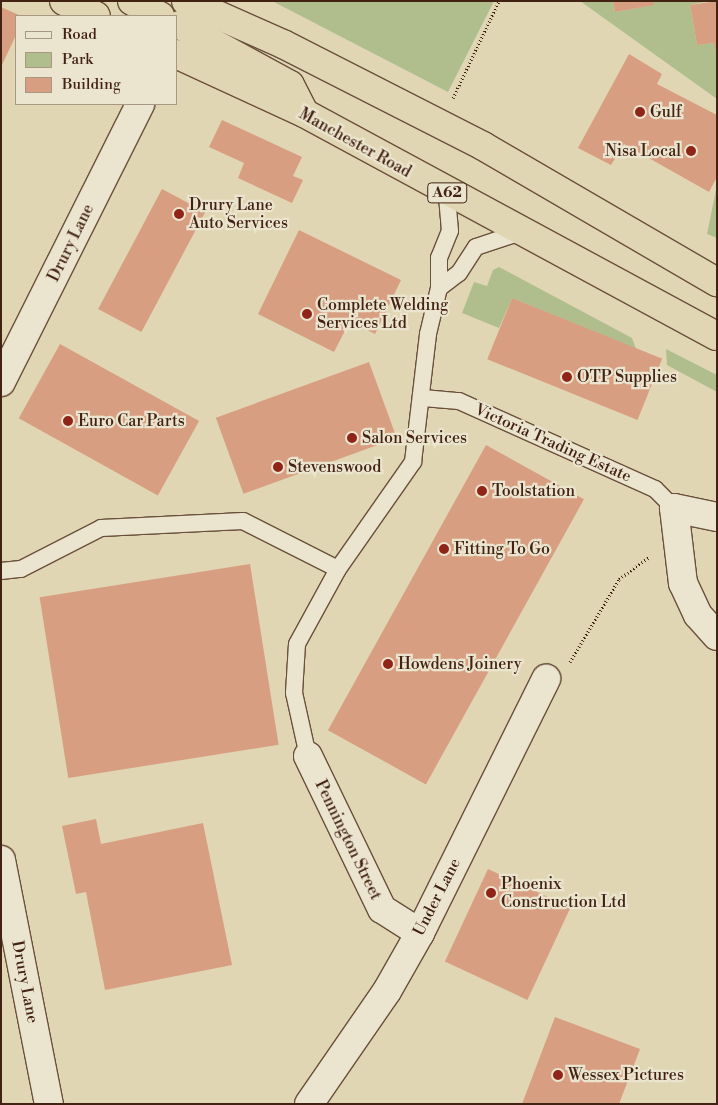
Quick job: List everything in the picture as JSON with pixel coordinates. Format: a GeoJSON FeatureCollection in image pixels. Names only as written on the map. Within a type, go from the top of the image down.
{"type":"FeatureCollection","features":[{"type":"Feature","properties":{"kind":"highway"},"geometry":{"type":"LineString","coordinates":[[64,1],[94,15]]}},
{"type":"Feature","properties":{"kind":"highway"},"geometry":{"type":"LineString","coordinates":[[132,1],[172,15]]}},
{"type":"Feature","properties":{"kind":"highway"},"geometry":{"type":"LineString","coordinates":[[180,18],[290,85],[304,113]]}},
{"type":"Feature","properties":{"kind":"highway"},"geometry":{"type":"LineString","coordinates":[[180,18],[284,44],[483,146],[717,282]]}},
{"type":"Feature","properties":{"kind":"highway","name":"Manchester Road"},"geometry":{"type":"LineString","coordinates":[[178,55],[304,113],[447,193],[717,336]]}},
{"type":"Feature","properties":{"kind":"street","name":"Drury Lane"},"geometry":{"type":"LineString","coordinates":[[1,382],[140,105]]}},
{"type":"Feature","properties":{"kind":"street"},"geometry":{"type":"LineString","coordinates":[[717,516],[674,508],[677,552],[683,583],[694,607],[717,636]]}},
{"type":"Feature","properties":{"kind":"street","name":"Under Lane"},"geometry":{"type":"LineString","coordinates":[[309,1104],[387,991],[420,933],[543,686]]}},
{"type":"Feature","properties":{"kind":"street","name":"Pennington Street"},"geometry":{"type":"LineString","coordinates":[[308,756],[382,909],[420,933]]}},
{"type":"Feature","properties":{"kind":"street","name":"Drury Lane"},"geometry":{"type":"LineString","coordinates":[[1,860],[9,939],[48,1104]]}},
{"type":"Feature","properties":{"kind":"lane"},"geometry":{"type":"LineString","coordinates":[[308,756],[294,693],[297,644],[338,569],[413,462],[423,398],[428,334],[440,288],[439,258],[450,231],[447,193]]}},
{"type":"Feature","properties":{"kind":"lane"},"geometry":{"type":"LineString","coordinates":[[440,288],[459,273],[476,247],[521,232]]}},
{"type":"Feature","properties":{"kind":"lane","name":"Victoria Trading Estate"},"geometry":{"type":"LineString","coordinates":[[423,398],[459,401],[654,489],[674,508]]}},
{"type":"Feature","properties":{"kind":"lane"},"geometry":{"type":"LineString","coordinates":[[1,571],[21,569],[101,528],[243,521],[338,569]]}},
{"type":"Feature","properties":{"kind":"path"},"geometry":{"type":"LineString","coordinates":[[452,99],[499,1]]}},
{"type":"Feature","properties":{"kind":"path"},"geometry":{"type":"LineString","coordinates":[[543,686],[555,690],[619,579],[650,556],[677,552]]}},
{"type":"Feature","properties":{"kind":"green space"},"geometry":{"type":"Polygon","coordinates":[[[272,1],[494,1],[448,92],[272,1]]]}},
{"type":"Feature","properties":{"kind":"green space"},"geometry":{"type":"Polygon","coordinates":[[[580,1],[613,1],[615,12],[653,5],[653,1],[709,1],[690,5],[697,45],[714,43],[717,52],[717,99],[580,1]]]}},
{"type":"Feature","properties":{"kind":"green space"},"geometry":{"type":"Polygon","coordinates":[[[717,185],[717,238],[707,234],[717,185]]]}},
{"type":"Feature","properties":{"kind":"green space"},"geometry":{"type":"Polygon","coordinates":[[[499,267],[632,338],[636,349],[512,298],[499,328],[462,313],[474,282],[487,286],[493,270],[499,267]]]}},
{"type":"Feature","properties":{"kind":"green space"},"geometry":{"type":"Polygon","coordinates":[[[666,349],[717,375],[717,392],[667,365],[666,349]]]}},
{"type":"Feature","properties":{"kind":"building"},"geometry":{"type":"Polygon","coordinates":[[[613,1],[653,1],[654,5],[615,12],[613,1]]]}},
{"type":"Feature","properties":{"kind":"building"},"geometry":{"type":"Polygon","coordinates":[[[717,1],[716,52],[714,43],[697,45],[690,5],[717,1]]]}},
{"type":"Feature","properties":{"kind":"building"},"geometry":{"type":"Polygon","coordinates":[[[1,7],[19,15],[15,15],[15,37],[1,67],[1,7]]]}},
{"type":"Feature","properties":{"kind":"building"},"geometry":{"type":"Polygon","coordinates":[[[629,54],[662,74],[657,84],[717,115],[717,177],[709,192],[624,144],[611,165],[578,148],[629,54]]]}},
{"type":"Feature","properties":{"kind":"building"},"geometry":{"type":"Polygon","coordinates":[[[222,120],[302,157],[293,176],[303,180],[292,203],[238,178],[244,163],[209,147],[222,120]]]}},
{"type":"Feature","properties":{"kind":"building"},"geometry":{"type":"Polygon","coordinates":[[[162,189],[205,212],[141,332],[98,309],[162,189]]]}},
{"type":"Feature","properties":{"kind":"building"},"geometry":{"type":"Polygon","coordinates":[[[299,230],[401,280],[375,334],[350,321],[334,352],[258,314],[299,230]]]}},
{"type":"Feature","properties":{"kind":"building"},"geometry":{"type":"Polygon","coordinates":[[[512,298],[662,359],[637,420],[487,359],[512,298]]]}},
{"type":"Feature","properties":{"kind":"building"},"geometry":{"type":"Polygon","coordinates":[[[60,344],[199,421],[158,495],[19,418],[60,344]]]}},
{"type":"Feature","properties":{"kind":"building"},"geometry":{"type":"Polygon","coordinates":[[[369,362],[397,438],[244,494],[216,418],[369,362]]]}},
{"type":"Feature","properties":{"kind":"building"},"geometry":{"type":"Polygon","coordinates":[[[486,445],[584,499],[426,784],[328,730],[486,445]]]}},
{"type":"Feature","properties":{"kind":"building"},"geometry":{"type":"Polygon","coordinates":[[[250,564],[279,745],[68,778],[40,597],[250,564]]]}},
{"type":"Feature","properties":{"kind":"building"},"geometry":{"type":"Polygon","coordinates":[[[96,819],[101,844],[203,823],[232,965],[105,990],[86,892],[76,894],[62,826],[96,819]]]}},
{"type":"Feature","properties":{"kind":"building"},"geometry":{"type":"Polygon","coordinates":[[[488,869],[570,907],[527,1000],[445,961],[488,869]]]}},
{"type":"Feature","properties":{"kind":"building"},"geometry":{"type":"Polygon","coordinates":[[[555,1017],[640,1049],[619,1104],[522,1104],[555,1017]]]}},
{"type":"Feature","properties":{"kind":"place","name":"Gulf"},"geometry":{"type":"Point","coordinates":[640,112]}},
{"type":"Feature","properties":{"kind":"place","name":"Nisa Local"},"geometry":{"type":"Point","coordinates":[691,151]}},
{"type":"Feature","properties":{"kind":"place","name":"Drury Lane Auto Services"},"geometry":{"type":"Point","coordinates":[179,214]}},
{"type":"Feature","properties":{"kind":"place","name":"Complete Welding Services Ltd"},"geometry":{"type":"Point","coordinates":[307,314]}},
{"type":"Feature","properties":{"kind":"place","name":"OTP Supplies"},"geometry":{"type":"Point","coordinates":[567,377]}},
{"type":"Feature","properties":{"kind":"place","name":"Euro Car Parts"},"geometry":{"type":"Point","coordinates":[68,421]}},
{"type":"Feature","properties":{"kind":"place","name":"Salon Services"},"geometry":{"type":"Point","coordinates":[352,438]}},
{"type":"Feature","properties":{"kind":"place","name":"Stevenswood"},"geometry":{"type":"Point","coordinates":[278,467]}},
{"type":"Feature","properties":{"kind":"place","name":"Toolstation"},"geometry":{"type":"Point","coordinates":[482,491]}},
{"type":"Feature","properties":{"kind":"place","name":"Fitting To Go"},"geometry":{"type":"Point","coordinates":[444,549]}},
{"type":"Feature","properties":{"kind":"place","name":"Howdens Joinery"},"geometry":{"type":"Point","coordinates":[388,664]}},
{"type":"Feature","properties":{"kind":"place","name":"Phoenix Construction Ltd"},"geometry":{"type":"Point","coordinates":[491,893]}},
{"type":"Feature","properties":{"kind":"place","name":"Wessex Pictures"},"geometry":{"type":"Point","coordinates":[558,1075]}}]}
